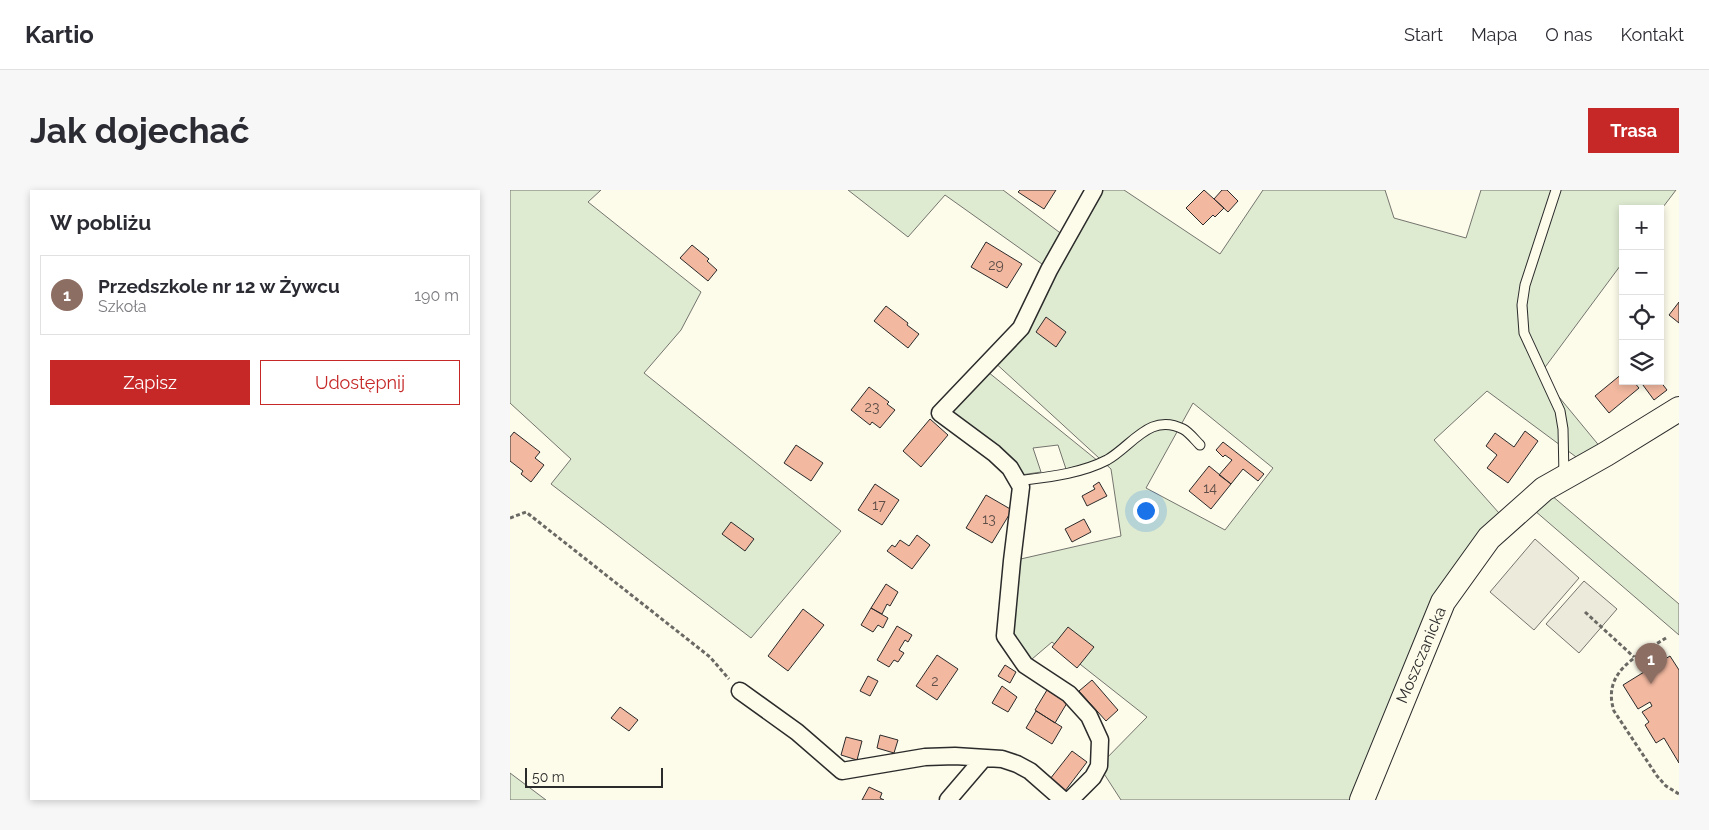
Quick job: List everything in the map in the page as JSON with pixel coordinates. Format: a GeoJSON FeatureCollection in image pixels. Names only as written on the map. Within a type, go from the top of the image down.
{"type":"FeatureCollection","features":[{"type":"Feature","properties":{"kind":"street"},"geometry":{"type":"LineString","coordinates":[[1070,800],[1093,778],[1099,766],[1100,740],[1089,716],[1069,694],[1025,665],[1005,636],[1021,487],[1010,468],[994,453],[940,413],[1022,328],[1049,270],[1094,190]]}},
{"type":"Feature","properties":{"kind":"street","name":"Moszczanicka"},"geometry":{"type":"LineString","coordinates":[[1362,800],[1442,602],[1490,538],[1544,489],[1679,409]]}},
{"type":"Feature","properties":{"kind":"street"},"geometry":{"type":"LineString","coordinates":[[740,691],[797,732],[842,771],[926,757],[955,756],[1002,759],[1030,771],[1064,800]]}},
{"type":"Feature","properties":{"kind":"street"},"geometry":{"type":"LineString","coordinates":[[948,800],[983,759]]}},
{"type":"Feature","properties":{"kind":"lane"},"geometry":{"type":"LineString","coordinates":[[1556,190],[1526,285],[1522,305],[1524,333],[1560,411],[1563,429],[1564,478]]}},
{"type":"Feature","properties":{"kind":"lane"},"geometry":{"type":"LineString","coordinates":[[1017,481],[1080,470],[1107,460],[1152,426],[1167,424],[1184,429],[1200,445]]}},
{"type":"Feature","properties":{"kind":"path"},"geometry":{"type":"LineString","coordinates":[[510,518],[526,512],[710,657],[740,691]]}},
{"type":"Feature","properties":{"kind":"path"},"geometry":{"type":"LineString","coordinates":[[1585,612],[1634,657]]}},
{"type":"Feature","properties":{"kind":"path"},"geometry":{"type":"LineString","coordinates":[[1666,638],[1634,657],[1620,671],[1614,678],[1611,701],[1614,711],[1657,776],[1666,786],[1679,794]]}},
{"type":"Feature","properties":{"kind":"green space"},"geometry":{"type":"Polygon","coordinates":[[[510,190],[601,190],[588,202],[701,292],[681,330],[644,373],[841,531],[751,638],[551,484],[571,459],[510,403],[510,190]]]}},
{"type":"Feature","properties":{"kind":"green space"},"geometry":{"type":"Polygon","coordinates":[[[848,190],[1003,190],[1067,238],[1099,190],[1124,190],[1220,254],[1263,190],[1385,190],[1394,218],[1466,238],[1481,190],[1676,190],[1664,206],[1619,205],[1619,267],[1540,374],[1606,454],[1587,465],[1487,391],[1434,440],[1507,522],[1443,602],[1362,800],[1121,800],[1099,766],[1147,717],[1052,642],[1025,665],[1005,636],[1012,561],[1121,536],[1111,469],[991,359],[1021,328],[1049,269],[945,195],[908,237],[848,190]],[[1193,403],[1146,488],[1225,530],[1273,468],[1193,403]]]}},
{"type":"Feature","properties":{"kind":"green space"},"geometry":{"type":"Polygon","coordinates":[[[988,372],[1098,461],[1066,469],[1058,445],[1033,448],[1041,472],[1021,475],[951,413],[988,372]]]}},
{"type":"Feature","properties":{"kind":"green space"},"geometry":{"type":"Polygon","coordinates":[[[1544,489],[1679,604],[1679,635],[1527,504],[1544,489]]]}},
{"type":"Feature","properties":{"kind":"green space"},"geometry":{"type":"Polygon","coordinates":[[[510,773],[546,800],[510,800],[510,773]]]}},
{"type":"Feature","properties":{"kind":"shaded area"},"geometry":{"type":"Polygon","coordinates":[[[1535,539],[1579,578],[1534,630],[1490,592],[1535,539]]]}},
{"type":"Feature","properties":{"kind":"shaded area"},"geometry":{"type":"Polygon","coordinates":[[[1584,581],[1617,609],[1579,653],[1546,624],[1584,581]]]}},
{"type":"Feature","properties":{"kind":"building"},"geometry":{"type":"Polygon","coordinates":[[[1020,190],[1056,190],[1044,209],[1018,192],[1020,190]]]}},
{"type":"Feature","properties":{"kind":"building"},"geometry":{"type":"Polygon","coordinates":[[[1204,190],[1224,208],[1203,225],[1186,208],[1204,190]]]}},
{"type":"Feature","properties":{"kind":"building"},"geometry":{"type":"Polygon","coordinates":[[[1222,190],[1227,190],[1238,201],[1228,212],[1214,199],[1222,190]]]}},
{"type":"Feature","properties":{"kind":"building"},"geometry":{"type":"Polygon","coordinates":[[[986,242],[1022,264],[1007,288],[971,267],[986,242]]]}},
{"type":"Feature","properties":{"kind":"building"},"geometry":{"type":"Polygon","coordinates":[[[692,245],[709,259],[707,261],[717,270],[708,281],[680,258],[692,245]]]}},
{"type":"Feature","properties":{"kind":"building"},"geometry":{"type":"Polygon","coordinates":[[[1679,302],[1679,323],[1669,315],[1679,302]]]}},
{"type":"Feature","properties":{"kind":"building"},"geometry":{"type":"Polygon","coordinates":[[[886,306],[919,334],[908,348],[874,321],[886,306]]]}},
{"type":"Feature","properties":{"kind":"building"},"geometry":{"type":"Polygon","coordinates":[[[1046,317],[1066,332],[1056,347],[1036,332],[1046,317]]]}},
{"type":"Feature","properties":{"kind":"building"},"geometry":{"type":"Polygon","coordinates":[[[1619,376],[1619,385],[1636,385],[1639,388],[1609,413],[1595,396],[1619,376]]]}},
{"type":"Feature","properties":{"kind":"building"},"geometry":{"type":"Polygon","coordinates":[[[1643,385],[1663,385],[1667,390],[1654,400],[1643,385]]]}},
{"type":"Feature","properties":{"kind":"building"},"geometry":{"type":"Polygon","coordinates":[[[869,387],[889,402],[887,404],[895,410],[880,428],[872,422],[870,425],[851,410],[869,387]]]}},
{"type":"Feature","properties":{"kind":"building"},"geometry":{"type":"Polygon","coordinates":[[[930,419],[948,435],[921,467],[903,451],[930,419]]]}},
{"type":"Feature","properties":{"kind":"building"},"geometry":{"type":"Polygon","coordinates":[[[1525,431],[1538,441],[1508,483],[1487,468],[1497,455],[1486,446],[1495,433],[1514,447],[1525,431]]]}},
{"type":"Feature","properties":{"kind":"building"},"geometry":{"type":"Polygon","coordinates":[[[514,432],[540,452],[535,458],[544,465],[531,482],[521,474],[523,471],[510,461],[510,437],[514,432]]]}},
{"type":"Feature","properties":{"kind":"building"},"geometry":{"type":"Polygon","coordinates":[[[1223,442],[1264,474],[1258,481],[1243,469],[1231,484],[1219,475],[1232,460],[1225,455],[1223,457],[1216,450],[1223,442]]]}},
{"type":"Feature","properties":{"kind":"building"},"geometry":{"type":"Polygon","coordinates":[[[796,445],[823,463],[811,481],[784,463],[796,445]]]}},
{"type":"Feature","properties":{"kind":"building"},"geometry":{"type":"Polygon","coordinates":[[[1209,466],[1231,484],[1211,509],[1189,491],[1209,466]]]}},
{"type":"Feature","properties":{"kind":"building"},"geometry":{"type":"Polygon","coordinates":[[[1099,482],[1107,496],[1087,506],[1082,496],[1095,489],[1093,486],[1099,482]]]}},
{"type":"Feature","properties":{"kind":"building"},"geometry":{"type":"Polygon","coordinates":[[[875,484],[899,500],[882,525],[858,510],[875,484]]]}},
{"type":"Feature","properties":{"kind":"building"},"geometry":{"type":"Polygon","coordinates":[[[986,495],[1012,510],[992,543],[966,528],[986,495]]]}},
{"type":"Feature","properties":{"kind":"building"},"geometry":{"type":"Polygon","coordinates":[[[1084,519],[1091,532],[1072,542],[1065,529],[1084,519]]]}},
{"type":"Feature","properties":{"kind":"building"},"geometry":{"type":"Polygon","coordinates":[[[731,522],[754,539],[745,551],[722,534],[731,522]]]}},
{"type":"Feature","properties":{"kind":"building"},"geometry":{"type":"Polygon","coordinates":[[[917,535],[930,545],[912,569],[887,551],[892,545],[895,547],[900,540],[909,546],[917,535]]]}},
{"type":"Feature","properties":{"kind":"building"},"geometry":{"type":"Polygon","coordinates":[[[886,584],[898,592],[890,606],[887,604],[882,614],[871,608],[886,584]]]}},
{"type":"Feature","properties":{"kind":"building"},"geometry":{"type":"Polygon","coordinates":[[[871,608],[888,618],[883,628],[878,625],[873,632],[861,625],[871,608]]]}},
{"type":"Feature","properties":{"kind":"building"},"geometry":{"type":"Polygon","coordinates":[[[803,609],[824,625],[788,671],[768,656],[803,609]]]}},
{"type":"Feature","properties":{"kind":"building"},"geometry":{"type":"Polygon","coordinates":[[[897,626],[912,635],[908,642],[905,640],[899,650],[904,653],[898,662],[894,660],[889,667],[877,660],[897,626]]]}},
{"type":"Feature","properties":{"kind":"building"},"geometry":{"type":"Polygon","coordinates":[[[1068,627],[1094,647],[1077,668],[1052,647],[1068,627]]]}},
{"type":"Feature","properties":{"kind":"building"},"geometry":{"type":"Polygon","coordinates":[[[937,655],[958,669],[937,700],[916,686],[937,655]]]}},
{"type":"Feature","properties":{"kind":"building"},"geometry":{"type":"Polygon","coordinates":[[[1670,656],[1679,670],[1679,763],[1664,738],[1656,743],[1645,725],[1649,722],[1642,712],[1652,706],[1650,702],[1638,709],[1623,685],[1670,656]]]}},
{"type":"Feature","properties":{"kind":"building"},"geometry":{"type":"Polygon","coordinates":[[[1005,665],[1016,672],[1010,683],[998,676],[1005,665]]]}},
{"type":"Feature","properties":{"kind":"building"},"geometry":{"type":"Polygon","coordinates":[[[868,676],[878,681],[870,696],[860,691],[868,676]]]}},
{"type":"Feature","properties":{"kind":"building"},"geometry":{"type":"Polygon","coordinates":[[[1092,680],[1118,710],[1106,721],[1079,691],[1092,680]]]}},
{"type":"Feature","properties":{"kind":"building"},"geometry":{"type":"Polygon","coordinates":[[[1002,686],[1017,697],[1008,712],[992,703],[1002,686]]]}},
{"type":"Feature","properties":{"kind":"building"},"geometry":{"type":"Polygon","coordinates":[[[1047,690],[1067,703],[1055,723],[1035,710],[1047,690]]]}},
{"type":"Feature","properties":{"kind":"building"},"geometry":{"type":"Polygon","coordinates":[[[620,707],[638,720],[629,731],[611,718],[620,707]]]}},
{"type":"Feature","properties":{"kind":"building"},"geometry":{"type":"Polygon","coordinates":[[[1036,711],[1062,727],[1052,744],[1026,728],[1036,711]]]}},
{"type":"Feature","properties":{"kind":"building"},"geometry":{"type":"Polygon","coordinates":[[[880,735],[898,740],[894,753],[877,748],[880,735]]]}},
{"type":"Feature","properties":{"kind":"building"},"geometry":{"type":"Polygon","coordinates":[[[846,737],[862,741],[857,760],[841,755],[846,737]]]}},
{"type":"Feature","properties":{"kind":"building"},"geometry":{"type":"Polygon","coordinates":[[[1072,751],[1087,762],[1065,791],[1050,779],[1072,751]]]}},
{"type":"Feature","properties":{"kind":"building"},"geometry":{"type":"Polygon","coordinates":[[[869,787],[882,793],[880,798],[884,800],[862,800],[869,787]]]}},
{"type":"Feature","properties":{"kind":"place","name":"Przedszkole nr 12 w Żywcu"},"geometry":{"type":"Point","coordinates":[1651,684]}}]}
